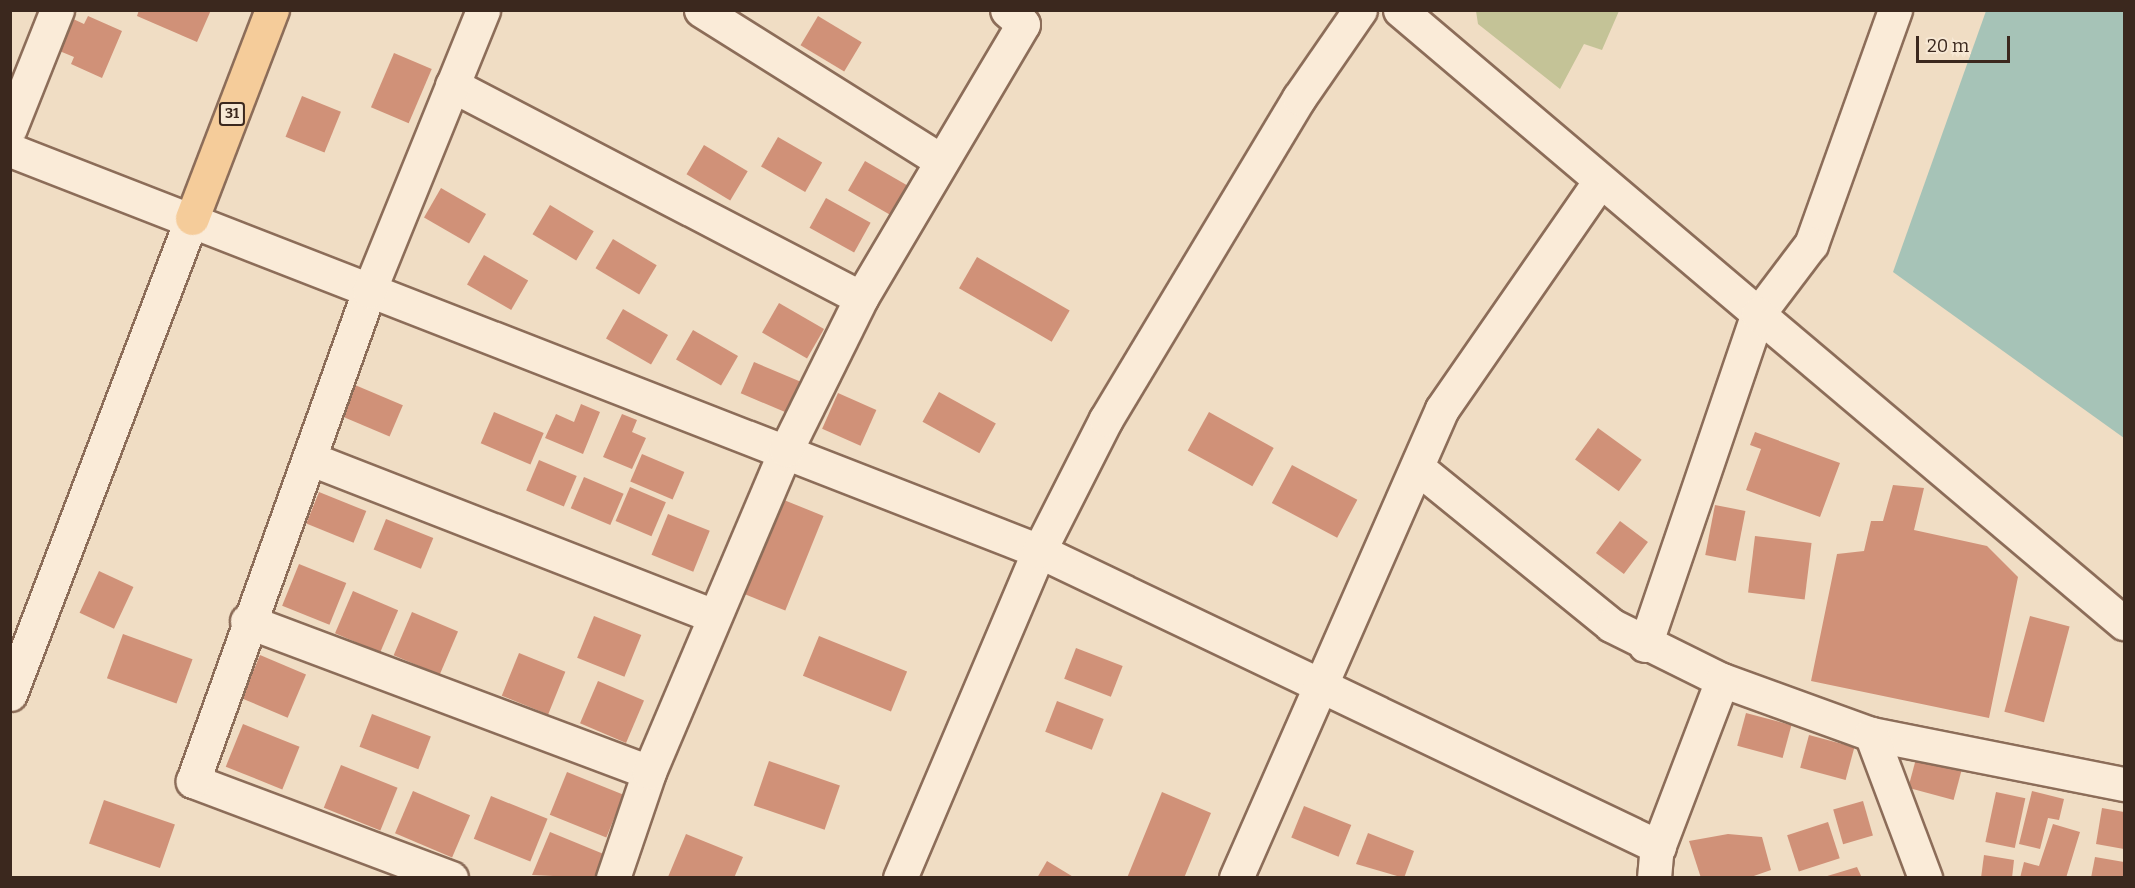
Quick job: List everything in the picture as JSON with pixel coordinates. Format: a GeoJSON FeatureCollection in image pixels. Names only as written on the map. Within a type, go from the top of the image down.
{"type":"FeatureCollection","features":[{"type":"Feature","properties":{"kind":"main road","name":"31"},"geometry":{"type":"LineString","coordinates":[[192,218],[272,10]]}},
{"type":"Feature","properties":{"kind":"street"},"geometry":{"type":"LineString","coordinates":[[10,128],[57,10]]}},
{"type":"Feature","properties":{"kind":"street"},"geometry":{"type":"LineString","coordinates":[[452,878],[390,867],[193,781],[247,621],[311,459],[369,291],[483,10]]}},
{"type":"Feature","properties":{"kind":"street"},"geometry":{"type":"LineString","coordinates":[[701,10],[942,161]]}},
{"type":"Feature","properties":{"kind":"street"},"geometry":{"type":"LineString","coordinates":[[613,878],[649,772],[712,615],[786,450],[861,298],[1023,24],[1007,10]]}},
{"type":"Feature","properties":{"kind":"street"},"geometry":{"type":"LineString","coordinates":[[900,878],[1039,551],[1129,381],[1299,98],[1360,10]]}},
{"type":"Feature","properties":{"kind":"street"},"geometry":{"type":"LineString","coordinates":[[1400,10],[1599,182],[2124,623]]}},
{"type":"Feature","properties":{"kind":"street"},"geometry":{"type":"LineString","coordinates":[[1645,645],[1758,314],[1811,244],[1895,10]]}},
{"type":"Feature","properties":{"kind":"street"},"geometry":{"type":"LineString","coordinates":[[452,85],[861,298]]}},
{"type":"Feature","properties":{"kind":"street"},"geometry":{"type":"LineString","coordinates":[[10,150],[192,218],[369,291],[786,450],[1039,551],[1321,684],[1657,862],[1722,680]]}},
{"type":"Feature","properties":{"kind":"street"},"geometry":{"type":"LineString","coordinates":[[1236,878],[1442,409],[1599,182]]}},
{"type":"Feature","properties":{"kind":"street"},"geometry":{"type":"LineString","coordinates":[[10,694],[192,218]]}},
{"type":"Feature","properties":{"kind":"street"},"geometry":{"type":"LineString","coordinates":[[311,459],[712,615]]}},
{"type":"Feature","properties":{"kind":"street"},"geometry":{"type":"LineString","coordinates":[[1418,468],[1611,625],[1645,645],[1722,680],[1871,734],[2124,784]]}},
{"type":"Feature","properties":{"kind":"street"},"geometry":{"type":"LineString","coordinates":[[247,621],[649,772]]}},
{"type":"Feature","properties":{"kind":"street"},"geometry":{"type":"LineString","coordinates":[[1871,734],[1925,878]]}},
{"type":"Feature","properties":{"kind":"green space"},"geometry":{"type":"Polygon","coordinates":[[[1476,10],[1619,11],[1602,50],[1584,44],[1560,89],[1478,24],[1476,10]]]}},
{"type":"Feature","properties":{"kind":"shaded area"},"geometry":{"type":"Polygon","coordinates":[[[1986,11],[2124,11],[2124,438],[1893,272],[1986,11]]]}},
{"type":"Feature","properties":{"kind":"building"},"geometry":{"type":"Polygon","coordinates":[[[139,10],[211,10],[197,42],[137,16],[139,10]]]}},
{"type":"Feature","properties":{"kind":"building"},"geometry":{"type":"Polygon","coordinates":[[[88,16],[122,31],[102,78],[71,64],[74,57],[57,50],[71,18],[84,24],[88,16]]]}},
{"type":"Feature","properties":{"kind":"building"},"geometry":{"type":"Polygon","coordinates":[[[818,16],[862,42],[844,71],[800,45],[818,16]]]}},
{"type":"Feature","properties":{"kind":"building"},"geometry":{"type":"Polygon","coordinates":[[[394,53],[432,69],[409,123],[371,107],[394,53]]]}},
{"type":"Feature","properties":{"kind":"building"},"geometry":{"type":"Polygon","coordinates":[[[302,96],[341,112],[324,153],[286,137],[302,96]]]}},
{"type":"Feature","properties":{"kind":"building"},"geometry":{"type":"Polygon","coordinates":[[[778,137],[822,162],[805,192],[761,166],[778,137]]]}},
{"type":"Feature","properties":{"kind":"building"},"geometry":{"type":"Polygon","coordinates":[[[704,145],[748,171],[730,200],[686,174],[704,145]]]}},
{"type":"Feature","properties":{"kind":"building"},"geometry":{"type":"Polygon","coordinates":[[[865,161],[910,187],[893,216],[848,190],[865,161]]]}},
{"type":"Feature","properties":{"kind":"building"},"geometry":{"type":"Polygon","coordinates":[[[441,188],[486,214],[469,243],[424,217],[441,188]]]}},
{"type":"Feature","properties":{"kind":"building"},"geometry":{"type":"Polygon","coordinates":[[[826,198],[871,223],[854,252],[810,228],[826,198]]]}},
{"type":"Feature","properties":{"kind":"building"},"geometry":{"type":"Polygon","coordinates":[[[550,205],[594,231],[576,260],[532,234],[550,205]]]}},
{"type":"Feature","properties":{"kind":"building"},"geometry":{"type":"Polygon","coordinates":[[[613,239],[657,265],[639,294],[595,268],[613,239]]]}},
{"type":"Feature","properties":{"kind":"building"},"geometry":{"type":"Polygon","coordinates":[[[484,255],[528,280],[511,310],[467,284],[484,255]]]}},
{"type":"Feature","properties":{"kind":"building"},"geometry":{"type":"Polygon","coordinates":[[[977,257],[1070,310],[1052,342],[959,288],[977,257]]]}},
{"type":"Feature","properties":{"kind":"building"},"geometry":{"type":"Polygon","coordinates":[[[779,303],[824,329],[807,358],[762,332],[779,303]]]}},
{"type":"Feature","properties":{"kind":"building"},"geometry":{"type":"Polygon","coordinates":[[[623,309],[668,335],[651,364],[606,338],[623,309]]]}},
{"type":"Feature","properties":{"kind":"building"},"geometry":{"type":"Polygon","coordinates":[[[693,330],[738,356],[721,385],[676,359],[693,330]]]}},
{"type":"Feature","properties":{"kind":"building"},"geometry":{"type":"Polygon","coordinates":[[[754,362],[802,382],[789,414],[741,393],[754,362]]]}},
{"type":"Feature","properties":{"kind":"building"},"geometry":{"type":"Polygon","coordinates":[[[355,385],[403,405],[390,437],[342,416],[355,385]]]}},
{"type":"Feature","properties":{"kind":"building"},"geometry":{"type":"Polygon","coordinates":[[[939,392],[996,424],[979,453],[923,422],[939,392]]]}},
{"type":"Feature","properties":{"kind":"building"},"geometry":{"type":"Polygon","coordinates":[[[838,393],[876,410],[861,446],[822,429],[838,393]]]}},
{"type":"Feature","properties":{"kind":"building"},"geometry":{"type":"Polygon","coordinates":[[[581,404],[600,412],[583,454],[545,438],[556,414],[574,422],[581,404]]]}},
{"type":"Feature","properties":{"kind":"building"},"geometry":{"type":"Polygon","coordinates":[[[494,412],[544,433],[530,464],[481,443],[494,412]]]}},
{"type":"Feature","properties":{"kind":"building"},"geometry":{"type":"Polygon","coordinates":[[[1209,412],[1274,448],[1252,486],[1188,450],[1209,412]]]}},
{"type":"Feature","properties":{"kind":"building"},"geometry":{"type":"Polygon","coordinates":[[[622,414],[637,420],[632,432],[646,438],[632,469],[603,457],[622,414]]]}},
{"type":"Feature","properties":{"kind":"building"},"geometry":{"type":"Polygon","coordinates":[[[1598,428],[1642,460],[1619,491],[1575,460],[1598,428]]]}},
{"type":"Feature","properties":{"kind":"building"},"geometry":{"type":"Polygon","coordinates":[[[1755,432],[1840,463],[1820,517],[1746,490],[1761,449],[1750,445],[1755,432]]]}},
{"type":"Feature","properties":{"kind":"building"},"geometry":{"type":"Polygon","coordinates":[[[642,454],[684,472],[673,500],[630,482],[642,454]]]}},
{"type":"Feature","properties":{"kind":"building"},"geometry":{"type":"Polygon","coordinates":[[[539,460],[577,476],[564,506],[526,490],[539,460]]]}},
{"type":"Feature","properties":{"kind":"building"},"geometry":{"type":"Polygon","coordinates":[[[1292,465],[1357,500],[1337,538],[1272,503],[1292,465]]]}},
{"type":"Feature","properties":{"kind":"building"},"geometry":{"type":"Polygon","coordinates":[[[584,477],[624,494],[610,525],[571,508],[584,477]]]}},
{"type":"Feature","properties":{"kind":"building"},"geometry":{"type":"Polygon","coordinates":[[[1893,485],[1924,488],[1914,530],[1987,546],[2018,577],[1989,718],[1811,681],[1837,554],[1864,551],[1871,521],[1883,521],[1893,485]]]}},
{"type":"Feature","properties":{"kind":"building"},"geometry":{"type":"Polygon","coordinates":[[[630,487],[666,502],[651,536],[616,521],[630,487]]]}},
{"type":"Feature","properties":{"kind":"building"},"geometry":{"type":"Polygon","coordinates":[[[319,492],[366,511],[354,543],[306,524],[319,492]]]}},
{"type":"Feature","properties":{"kind":"building"},"geometry":{"type":"Polygon","coordinates":[[[779,498],[824,516],[785,611],[741,593],[779,498]]]}},
{"type":"Feature","properties":{"kind":"building"},"geometry":{"type":"Polygon","coordinates":[[[1715,505],[1745,511],[1736,561],[1705,555],[1715,505]]]}},
{"type":"Feature","properties":{"kind":"building"},"geometry":{"type":"Polygon","coordinates":[[[668,514],[710,531],[693,572],[652,555],[668,514]]]}},
{"type":"Feature","properties":{"kind":"building"},"geometry":{"type":"Polygon","coordinates":[[[386,519],[433,538],[421,569],[374,550],[386,519]]]}},
{"type":"Feature","properties":{"kind":"building"},"geometry":{"type":"Polygon","coordinates":[[[1620,521],[1648,542],[1624,574],[1596,553],[1620,521]]]}},
{"type":"Feature","properties":{"kind":"building"},"geometry":{"type":"Polygon","coordinates":[[[1755,536],[1812,543],[1805,600],[1748,593],[1755,536]]]}},
{"type":"Feature","properties":{"kind":"building"},"geometry":{"type":"Polygon","coordinates":[[[299,564],[346,583],[329,625],[282,606],[299,564]]]}},
{"type":"Feature","properties":{"kind":"building"},"geometry":{"type":"Polygon","coordinates":[[[99,571],[133,587],[114,629],[80,613],[99,571]]]}},
{"type":"Feature","properties":{"kind":"building"},"geometry":{"type":"Polygon","coordinates":[[[353,591],[398,610],[380,652],[335,633],[353,591]]]}},
{"type":"Feature","properties":{"kind":"building"},"geometry":{"type":"Polygon","coordinates":[[[412,612],[458,632],[440,675],[394,655],[412,612]]]}},
{"type":"Feature","properties":{"kind":"building"},"geometry":{"type":"Polygon","coordinates":[[[594,616],[641,635],[624,677],[577,658],[594,616]]]}},
{"type":"Feature","properties":{"kind":"building"},"geometry":{"type":"Polygon","coordinates":[[[2030,616],[2070,627],[2044,722],[2004,712],[2030,616]]]}},
{"type":"Feature","properties":{"kind":"building"},"geometry":{"type":"Polygon","coordinates":[[[123,634],[193,659],[176,703],[107,678],[123,634]]]}},
{"type":"Feature","properties":{"kind":"building"},"geometry":{"type":"Polygon","coordinates":[[[819,636],[907,672],[891,711],[803,676],[819,636]]]}},
{"type":"Feature","properties":{"kind":"building"},"geometry":{"type":"Polygon","coordinates":[[[1076,648],[1123,666],[1111,697],[1064,679],[1076,648]]]}},
{"type":"Feature","properties":{"kind":"building"},"geometry":{"type":"Polygon","coordinates":[[[519,653],[565,672],[548,714],[502,696],[519,653]]]}},
{"type":"Feature","properties":{"kind":"building"},"geometry":{"type":"Polygon","coordinates":[[[260,655],[306,675],[288,718],[242,698],[260,655]]]}},
{"type":"Feature","properties":{"kind":"building"},"geometry":{"type":"Polygon","coordinates":[[[598,681],[644,701],[626,743],[580,723],[598,681]]]}},
{"type":"Feature","properties":{"kind":"building"},"geometry":{"type":"Polygon","coordinates":[[[1057,701],[1104,719],[1092,750],[1045,732],[1057,701]]]}},
{"type":"Feature","properties":{"kind":"building"},"geometry":{"type":"Polygon","coordinates":[[[1746,713],[1791,725],[1783,758],[1737,746],[1746,713]]]}},
{"type":"Feature","properties":{"kind":"building"},"geometry":{"type":"Polygon","coordinates":[[[372,714],[431,737],[418,769],[359,747],[372,714]]]}},
{"type":"Feature","properties":{"kind":"building"},"geometry":{"type":"Polygon","coordinates":[[[243,724],[300,747],[282,790],[226,767],[243,724]]]}},
{"type":"Feature","properties":{"kind":"building"},"geometry":{"type":"Polygon","coordinates":[[[1809,735],[1854,747],[1846,780],[1800,768],[1809,735]]]}},
{"type":"Feature","properties":{"kind":"building"},"geometry":{"type":"Polygon","coordinates":[[[1917,755],[1962,767],[1954,800],[1908,788],[1917,755]]]}},
{"type":"Feature","properties":{"kind":"building"},"geometry":{"type":"Polygon","coordinates":[[[769,761],[840,785],[825,830],[754,805],[769,761]]]}},
{"type":"Feature","properties":{"kind":"building"},"geometry":{"type":"Polygon","coordinates":[[[341,765],[398,788],[380,831],[324,808],[341,765]]]}},
{"type":"Feature","properties":{"kind":"building"},"geometry":{"type":"Polygon","coordinates":[[[567,772],[624,795],[606,838],[550,815],[567,772]]]}},
{"type":"Feature","properties":{"kind":"building"},"geometry":{"type":"Polygon","coordinates":[[[413,791],[470,815],[452,858],[395,833],[413,791]]]}},
{"type":"Feature","properties":{"kind":"building"},"geometry":{"type":"Polygon","coordinates":[[[2032,791],[2064,799],[2059,820],[2048,818],[2040,849],[2019,844],[2032,791]]]}},
{"type":"Feature","properties":{"kind":"building"},"geometry":{"type":"Polygon","coordinates":[[[1162,792],[1211,813],[1184,878],[1127,878],[1162,792]]]}},
{"type":"Feature","properties":{"kind":"building"},"geometry":{"type":"Polygon","coordinates":[[[1996,792],[2025,798],[2015,848],[1985,842],[1996,792]]]}},
{"type":"Feature","properties":{"kind":"building"},"geometry":{"type":"Polygon","coordinates":[[[491,796],[548,819],[530,862],[474,839],[491,796]]]}},
{"type":"Feature","properties":{"kind":"building"},"geometry":{"type":"Polygon","coordinates":[[[104,800],[175,824],[160,868],[89,843],[104,800]]]}},
{"type":"Feature","properties":{"kind":"building"},"geometry":{"type":"Polygon","coordinates":[[[1863,801],[1873,836],[1843,844],[1833,810],[1863,801]]]}},
{"type":"Feature","properties":{"kind":"building"},"geometry":{"type":"Polygon","coordinates":[[[1304,806],[1351,825],[1339,857],[1291,838],[1304,806]]]}},
{"type":"Feature","properties":{"kind":"building"},"geometry":{"type":"Polygon","coordinates":[[[2102,808],[2124,812],[2124,849],[2096,844],[2102,808]]]}},
{"type":"Feature","properties":{"kind":"building"},"geometry":{"type":"Polygon","coordinates":[[[1828,822],[1840,858],[1799,871],[1787,835],[1828,822]]]}},
{"type":"Feature","properties":{"kind":"building"},"geometry":{"type":"Polygon","coordinates":[[[2053,824],[2080,832],[2066,878],[2020,878],[2024,862],[2039,866],[2053,824]]]}},
{"type":"Feature","properties":{"kind":"building"},"geometry":{"type":"Polygon","coordinates":[[[550,832],[606,855],[596,878],[532,875],[550,832]]]}},
{"type":"Feature","properties":{"kind":"building"},"geometry":{"type":"Polygon","coordinates":[[[1368,833],[1414,851],[1404,878],[1356,864],[1368,833]]]}},
{"type":"Feature","properties":{"kind":"building"},"geometry":{"type":"Polygon","coordinates":[[[686,834],[743,857],[734,878],[668,877],[686,834]]]}},
{"type":"Feature","properties":{"kind":"building"},"geometry":{"type":"Polygon","coordinates":[[[1728,834],[1762,837],[1771,870],[1748,878],[1701,878],[1689,841],[1728,834]]]}},
{"type":"Feature","properties":{"kind":"building"},"geometry":{"type":"Polygon","coordinates":[[[1984,855],[2014,860],[2012,878],[1981,878],[1984,855]]]}},
{"type":"Feature","properties":{"kind":"building"},"geometry":{"type":"Polygon","coordinates":[[[2095,857],[2124,862],[2124,878],[2091,878],[2095,857]]]}},
{"type":"Feature","properties":{"kind":"building"},"geometry":{"type":"Polygon","coordinates":[[[1047,861],[1075,878],[1037,878],[1047,861]]]}},
{"type":"Feature","properties":{"kind":"building"},"geometry":{"type":"Polygon","coordinates":[[[1857,867],[1862,878],[1824,878],[1824,877],[1857,867]]]}}]}
